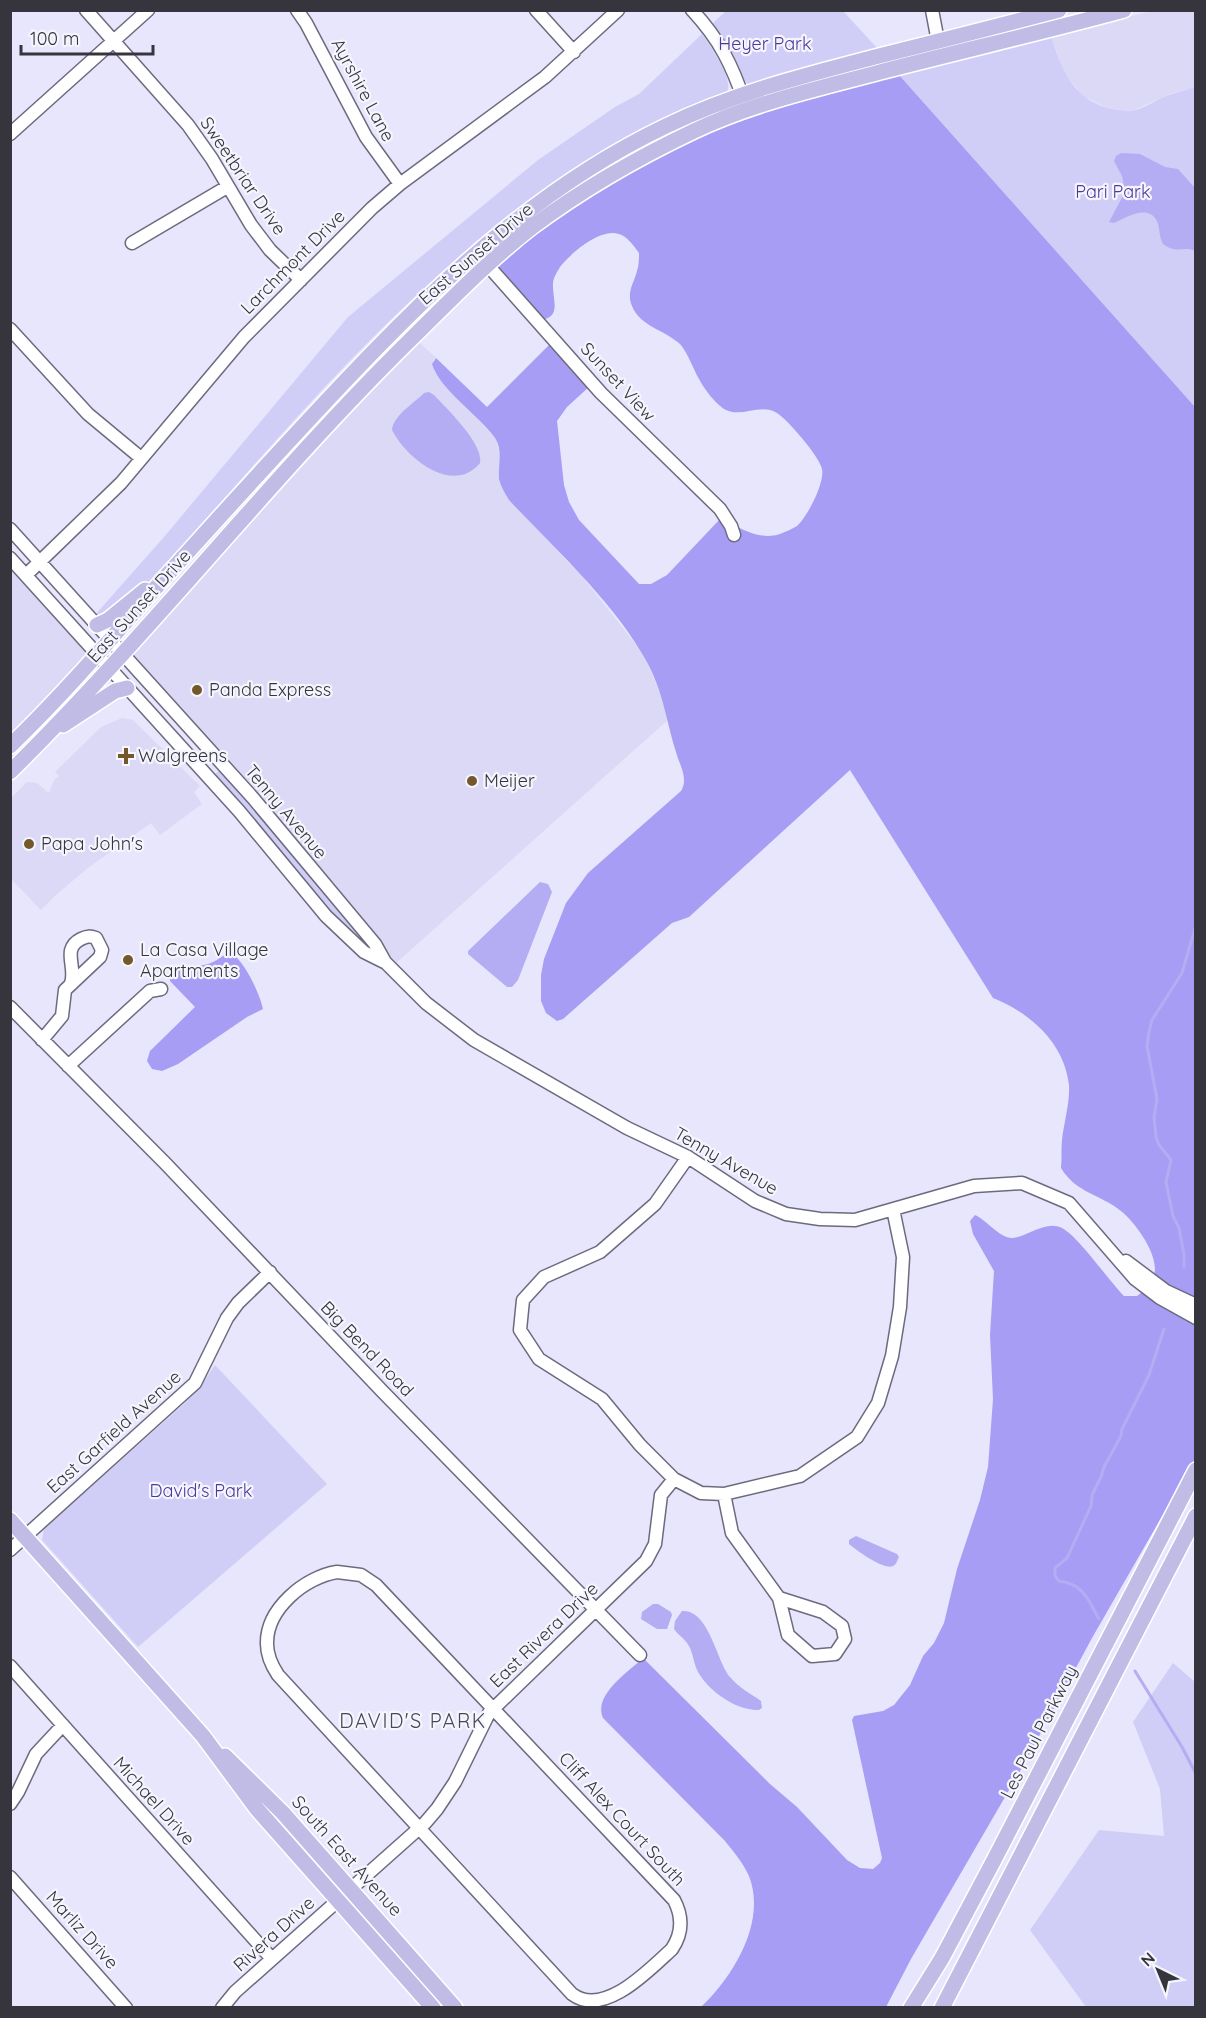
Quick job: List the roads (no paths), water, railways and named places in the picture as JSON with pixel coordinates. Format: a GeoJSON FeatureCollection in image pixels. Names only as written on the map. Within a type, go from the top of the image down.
{"type":"FeatureCollection","features":[{"type":"Feature","properties":{"kind":"main road","name":"East Sunset Drive"},"geometry":{"type":"LineString","coordinates":[[939,49],[1059,10]]}},
{"type":"Feature","properties":{"kind":"main road","name":"East Sunset Drive"},"geometry":{"type":"LineString","coordinates":[[10,746],[98,655],[318,408],[399,325],[476,252],[527,211],[575,177],[667,126],[745,102],[811,74],[1124,10]]}},
{"type":"Feature","properties":{"kind":"main road","name":"East Sunset Drive"},"geometry":{"type":"LineString","coordinates":[[10,772],[110,668],[332,419],[488,265],[530,229],[611,174],[745,102]]}},
{"type":"Feature","properties":{"kind":"main road"},"geometry":{"type":"LineString","coordinates":[[97,625],[108,620],[148,587],[167,575]]}},
{"type":"Feature","properties":{"kind":"main road"},"geometry":{"type":"LineString","coordinates":[[48,734],[114,691],[128,688]]}},
{"type":"Feature","properties":{"kind":"main road","name":"Les Paul Parkway"},"geometry":{"type":"LineString","coordinates":[[911,2007],[942,1958],[1196,1470]]}},
{"type":"Feature","properties":{"kind":"main road"},"geometry":{"type":"LineString","coordinates":[[942,2007],[1194,1518]]}},
{"type":"Feature","properties":{"kind":"main road","name":"South East Avenue"},"geometry":{"type":"LineString","coordinates":[[10,1520],[203,1736],[269,1799],[455,2007]]}},
{"type":"Feature","properties":{"kind":"main road","name":"South East Avenue"},"geometry":{"type":"LineString","coordinates":[[203,1736],[257,1809],[433,2007]]}},
{"type":"Feature","properties":{"kind":"street","name":"Sweetbriar Drive"},"geometry":{"type":"LineString","coordinates":[[86,10],[188,124],[261,238],[300,280]]}},
{"type":"Feature","properties":{"kind":"street"},"geometry":{"type":"LineString","coordinates":[[10,134],[148,10]]}},
{"type":"Feature","properties":{"kind":"street","name":"Ayrshire Lane"},"geometry":{"type":"LineString","coordinates":[[297,10],[306,22],[366,137],[400,184]]}},
{"type":"Feature","properties":{"kind":"street"},"geometry":{"type":"LineString","coordinates":[[536,10],[574,52]]}},
{"type":"Feature","properties":{"kind":"street","name":"Larchmont Drive"},"geometry":{"type":"LineString","coordinates":[[26,575],[99,505],[238,343],[372,208],[400,184],[524,94],[574,52],[618,10]]}},
{"type":"Feature","properties":{"kind":"street"},"geometry":{"type":"LineString","coordinates":[[692,10],[724,51],[745,102]]}},
{"type":"Feature","properties":{"kind":"street"},"geometry":{"type":"LineString","coordinates":[[932,10],[939,49]]}},
{"type":"Feature","properties":{"kind":"street"},"geometry":{"type":"LineString","coordinates":[[132,243],[227,187]]}},
{"type":"Feature","properties":{"kind":"street","name":"Sunset View"},"geometry":{"type":"LineString","coordinates":[[476,252],[601,393],[720,509],[734,535]]}},
{"type":"Feature","properties":{"kind":"street"},"geometry":{"type":"LineString","coordinates":[[10,329],[88,414],[141,458]]}},
{"type":"Feature","properties":{"kind":"street"},"geometry":{"type":"LineString","coordinates":[[318,408],[332,419]]}},
{"type":"Feature","properties":{"kind":"street","name":"Tenny Avenue"},"geometry":{"type":"LineString","coordinates":[[10,528],[224,766],[375,944],[385,962],[444,1018],[484,1047],[627,1128],[688,1157],[755,1201],[786,1214],[820,1219],[855,1220],[974,1186],[1022,1184],[1069,1203],[1135,1279],[1160,1298],[1196,1318]]}},
{"type":"Feature","properties":{"kind":"street","name":"Tenny Avenue"},"geometry":{"type":"LineString","coordinates":[[10,558],[210,779],[345,935],[364,952],[385,962]]}},
{"type":"Feature","properties":{"kind":"street"},"geometry":{"type":"LineString","coordinates":[[61,614],[75,601]]}},
{"type":"Feature","properties":{"kind":"street"},"geometry":{"type":"LineString","coordinates":[[210,779],[224,766]]}},
{"type":"Feature","properties":{"kind":"street"},"geometry":{"type":"LineString","coordinates":[[288,871],[302,859]]}},
{"type":"Feature","properties":{"kind":"street"},"geometry":{"type":"LineString","coordinates":[[42,1040],[62,1016],[64,994],[71,983]]}},
{"type":"Feature","properties":{"kind":"street"},"geometry":{"type":"LineString","coordinates":[[68,1066],[150,991],[161,989]]}},
{"type":"Feature","properties":{"kind":"street","name":"Big Bend Road"},"geometry":{"type":"LineString","coordinates":[[10,1007],[163,1161],[391,1401],[640,1656]]}},
{"type":"Feature","properties":{"kind":"street"},"geometry":{"type":"LineString","coordinates":[[688,1157],[655,1204],[600,1252],[544,1277],[523,1300],[520,1330],[539,1359],[602,1399],[640,1445],[674,1479],[701,1492],[724,1494],[800,1476],[857,1437],[878,1403],[892,1356],[900,1307],[903,1257],[893,1209]]}},
{"type":"Feature","properties":{"kind":"street","name":"Tenny Avenue"},"geometry":{"type":"LineString","coordinates":[[1111,1250],[1166,1291],[1196,1305]]}},
{"type":"Feature","properties":{"kind":"street","name":"East Garfield Avenue"},"geometry":{"type":"LineString","coordinates":[[10,1550],[195,1383],[227,1318],[238,1303],[270,1272]]}},
{"type":"Feature","properties":{"kind":"street","name":"East Rivera Drive"},"geometry":{"type":"LineString","coordinates":[[351,1889],[432,1816],[462,1770],[486,1717],[493,1708],[646,1562],[655,1544],[661,1495],[674,1479]]}},
{"type":"Feature","properties":{"kind":"street"},"geometry":{"type":"LineString","coordinates":[[724,1494],[732,1533],[779,1598],[788,1635],[812,1656],[835,1654],[845,1639],[842,1626],[823,1612],[779,1598]]}},
{"type":"Feature","properties":{"kind":"street"},"geometry":{"type":"LineString","coordinates":[[419,1829],[278,1675],[272,1664],[267,1644],[270,1625],[277,1612],[298,1590],[320,1576],[337,1572],[368,1578],[493,1708]]}},
{"type":"Feature","properties":{"kind":"street","name":"Michael Drive"},"geometry":{"type":"LineString","coordinates":[[10,1666],[272,1959]]}},
{"type":"Feature","properties":{"kind":"street","name":"Cliff Alex Court South"},"geometry":{"type":"LineString","coordinates":[[419,1829],[576,1998],[597,2002],[618,1995],[672,1949],[678,1941],[679,1909],[674,1900],[493,1708]]}},
{"type":"Feature","properties":{"kind":"street"},"geometry":{"type":"LineString","coordinates":[[10,1804],[36,1754],[63,1725]]}},
{"type":"Feature","properties":{"kind":"street","name":"Marliz Drive"},"geometry":{"type":"LineString","coordinates":[[10,1877],[126,2007]]}},
{"type":"Feature","properties":{"kind":"street","name":"Rivera Drive"},"geometry":{"type":"LineString","coordinates":[[222,2007],[235,1992],[351,1889]]}},
{"type":"Feature","properties":{"kind":"waterway"},"geometry":{"type":"LineString","coordinates":[[1184,1267],[1179,1228],[1173,1216],[1166,1182],[1171,1160],[1159,1145],[1156,1137],[1154,1117],[1157,1099],[1147,1046],[1152,1020],[1182,973],[1196,925]]}},
{"type":"Feature","properties":{"kind":"waterway"},"geometry":{"type":"LineString","coordinates":[[1099,1619],[1080,1589],[1059,1581],[1055,1576],[1055,1568],[1067,1558],[1091,1506],[1092,1495],[1104,1467],[1149,1375],[1164,1329]]}},
{"type":"Feature","properties":{"kind":"waterway"},"geometry":{"type":"LineString","coordinates":[[1135,1671],[1196,1774]]}},
{"type":"Feature","properties":{"kind":"place","name":"Panda Express"},"geometry":{"type":"Point","coordinates":[197,690]}},
{"type":"Feature","properties":{"kind":"place","name":"Walgreens"},"geometry":{"type":"Point","coordinates":[126,756]}},
{"type":"Feature","properties":{"kind":"place","name":"Meijer"},"geometry":{"type":"Point","coordinates":[472,781]}},
{"type":"Feature","properties":{"kind":"place","name":"Papa John's"},"geometry":{"type":"Point","coordinates":[29,844]}},
{"type":"Feature","properties":{"kind":"place","name":"La Casa Village Apartments"},"geometry":{"type":"Point","coordinates":[128,960]}},
{"type":"Feature","properties":{"kind":"district","name":"DAVID'S PARK"},"geometry":{"type":"Point","coordinates":[413,1721]}},
{"type":"Feature","properties":{"kind":"park label","name":"Heyer Park"},"geometry":{"type":"Point","coordinates":[765,44]}},
{"type":"Feature","properties":{"kind":"park label","name":"Pari Park"},"geometry":{"type":"Point","coordinates":[1113,192]}},
{"type":"Feature","properties":{"kind":"park label","name":"David's Park"},"geometry":{"type":"Point","coordinates":[201,1491]}}]}
